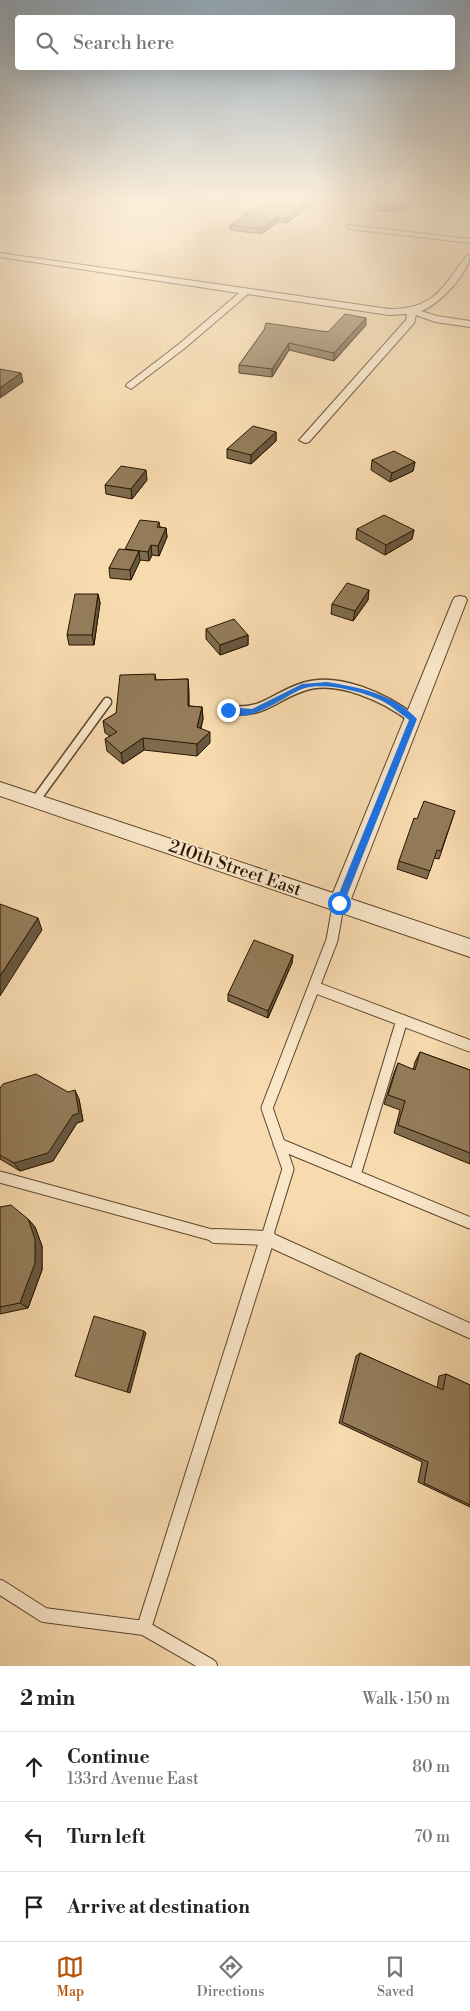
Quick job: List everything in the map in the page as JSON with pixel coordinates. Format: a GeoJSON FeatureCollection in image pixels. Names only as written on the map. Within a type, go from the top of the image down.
{"type":"FeatureCollection","features":[{"type":"Feature","properties":{"kind":"street"},"geometry":{"type":"LineString","coordinates":[[153,278],[389,312],[426,307],[453,278]]}},
{"type":"Feature","properties":{"kind":"street"},"geometry":{"type":"LineString","coordinates":[[131,386],[182,346],[246,291]]}},
{"type":"Feature","properties":{"kind":"street"},"geometry":{"type":"LineString","coordinates":[[412,310],[435,319],[470,324]]}},
{"type":"Feature","properties":{"kind":"street"},"geometry":{"type":"LineString","coordinates":[[305,440],[411,321],[412,310]]}},
{"type":"Feature","properties":{"kind":"street"},"geometry":{"type":"LineString","coordinates":[[339,903],[460,600]]}},
{"type":"Feature","properties":{"kind":"street","name":"210th Street East"},"geometry":{"type":"LineString","coordinates":[[0,789],[470,948]]}},
{"type":"Feature","properties":{"kind":"lane"},"geometry":{"type":"LineString","coordinates":[[228,710],[254,712],[305,685],[327,685],[358,690],[386,700],[413,719]]}},
{"type":"Feature","properties":{"kind":"lane"},"geometry":{"type":"LineString","coordinates":[[35,801],[107,702]]}},
{"type":"Feature","properties":{"kind":"lane"},"geometry":{"type":"LineString","coordinates":[[144,1628],[288,1169],[269,1121],[267,1108],[332,940],[339,903]]}},
{"type":"Feature","properties":{"kind":"lane"},"geometry":{"type":"LineString","coordinates":[[314,988],[470,1046]]}},
{"type":"Feature","properties":{"kind":"lane"},"geometry":{"type":"LineString","coordinates":[[355,1175],[402,1020]]}},
{"type":"Feature","properties":{"kind":"lane"},"geometry":{"type":"LineString","coordinates":[[279,1144],[470,1224]]}},
{"type":"Feature","properties":{"kind":"lane"},"geometry":{"type":"LineString","coordinates":[[0,1176],[220,1237],[266,1238],[470,1331]]}},
{"type":"Feature","properties":{"kind":"lane"},"geometry":{"type":"LineString","coordinates":[[0,1587],[44,1615],[144,1628],[210,1666]]}},
{"type":"Feature","properties":{"kind":"building"},"geometry":{"type":"Polygon","coordinates":[[[345,314],[366,318],[334,353],[289,343],[272,369],[239,365],[264,330],[266,323],[328,332],[345,314]]]}},
{"type":"Feature","properties":{"kind":"building"},"geometry":{"type":"Polygon","coordinates":[[[0,369],[21,373],[0,388],[0,369]]]}},
{"type":"Feature","properties":{"kind":"building"},"geometry":{"type":"Polygon","coordinates":[[[253,426],[276,432],[251,455],[227,449],[253,426]]]}},
{"type":"Feature","properties":{"kind":"building"},"geometry":{"type":"Polygon","coordinates":[[[394,451],[415,462],[392,473],[372,460],[394,451]]]}},
{"type":"Feature","properties":{"kind":"building"},"geometry":{"type":"Polygon","coordinates":[[[121,466],[146,470],[131,489],[105,485],[121,466]]]}},
{"type":"Feature","properties":{"kind":"building"},"geometry":{"type":"Polygon","coordinates":[[[384,515],[414,530],[386,545],[357,529],[384,515]]]}},
{"type":"Feature","properties":{"kind":"building"},"geometry":{"type":"Polygon","coordinates":[[[140,520],[159,522],[157,527],[166,528],[158,546],[151,545],[148,552],[125,549],[140,520]]]}},
{"type":"Feature","properties":{"kind":"building"},"geometry":{"type":"Polygon","coordinates":[[[119,549],[139,551],[130,570],[109,568],[119,549]]]}},
{"type":"Feature","properties":{"kind":"building"},"geometry":{"type":"Polygon","coordinates":[[[347,583],[369,590],[355,611],[332,604],[347,583]]]}},
{"type":"Feature","properties":{"kind":"building"},"geometry":{"type":"Polygon","coordinates":[[[75,594],[98,594],[92,635],[67,635],[75,594]]]}},
{"type":"Feature","properties":{"kind":"building"},"geometry":{"type":"Polygon","coordinates":[[[234,619],[248,635],[220,645],[206,629],[234,619]]]}},
{"type":"Feature","properties":{"kind":"building"},"geometry":{"type":"Polygon","coordinates":[[[155,674],[155,680],[188,679],[188,706],[202,707],[197,727],[210,732],[197,744],[143,738],[121,753],[105,739],[117,732],[103,721],[116,713],[120,675],[155,674]]]}},
{"type":"Feature","properties":{"kind":"building"},"geometry":{"type":"Polygon","coordinates":[[[424,801],[455,811],[441,851],[437,850],[430,871],[399,861],[414,818],[417,819],[424,801]]]}},
{"type":"Feature","properties":{"kind":"building"},"geometry":{"type":"Polygon","coordinates":[[[0,904],[38,918],[0,976],[0,904]]]}},
{"type":"Feature","properties":{"kind":"building"},"geometry":{"type":"Polygon","coordinates":[[[254,940],[293,955],[268,1011],[228,994],[254,940]]]}},
{"type":"Feature","properties":{"kind":"building"},"geometry":{"type":"Polygon","coordinates":[[[420,1052],[470,1070],[470,1153],[398,1125],[405,1101],[388,1095],[398,1063],[415,1070],[420,1052]]]}},
{"type":"Feature","properties":{"kind":"building"},"geometry":{"type":"Polygon","coordinates":[[[36,1074],[68,1092],[75,1090],[79,1113],[73,1115],[48,1153],[14,1163],[0,1155],[0,1088],[3,1084],[36,1074]]]}},
{"type":"Feature","properties":{"kind":"building"},"geometry":{"type":"Polygon","coordinates":[[[11,1205],[28,1219],[35,1239],[35,1263],[20,1303],[0,1307],[0,1207],[11,1205]]]}},
{"type":"Feature","properties":{"kind":"building"},"geometry":{"type":"Polygon","coordinates":[[[94,1316],[144,1331],[127,1392],[75,1376],[94,1316]]]}},
{"type":"Feature","properties":{"kind":"building"},"geometry":{"type":"Polygon","coordinates":[[[360,1353],[443,1390],[446,1374],[470,1385],[470,1505],[424,1483],[428,1462],[342,1422],[360,1353]]]}},
{"type":"Feature","properties":{"kind":"route"},"geometry":{"type":"LineString","coordinates":[[228,710],[254,712],[305,685],[327,685],[358,690],[386,700],[413,719],[339,903]]}}]}
